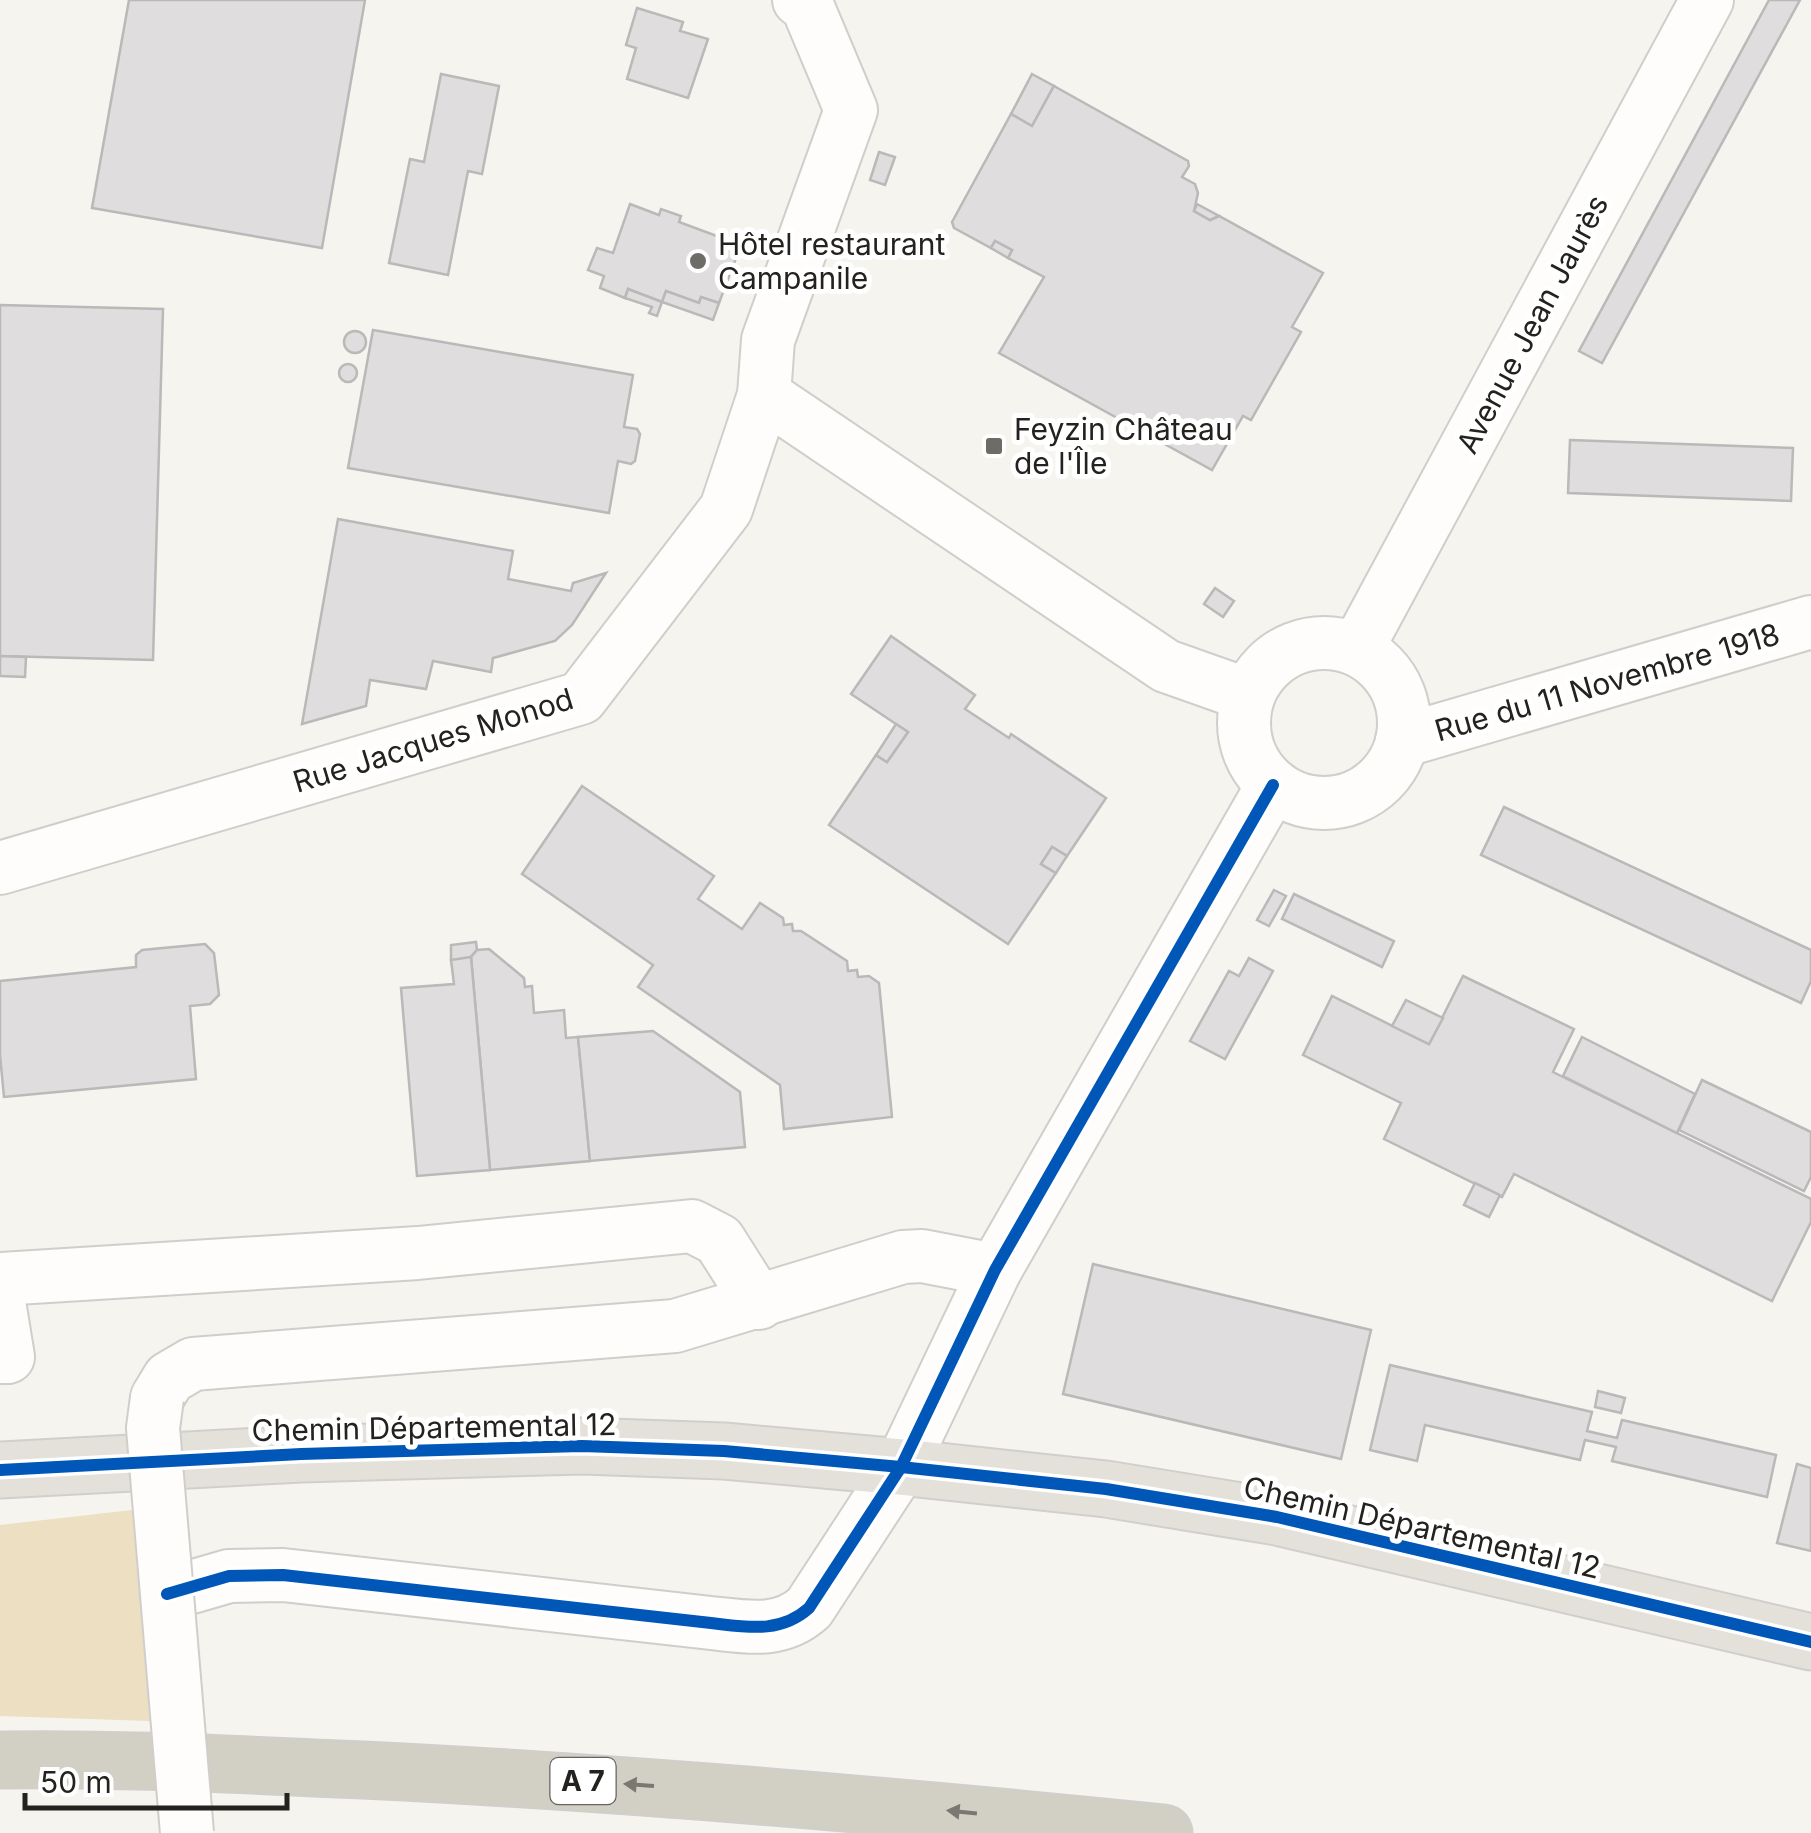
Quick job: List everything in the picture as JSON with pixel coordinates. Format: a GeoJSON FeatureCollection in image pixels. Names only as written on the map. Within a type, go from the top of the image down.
{"type":"FeatureCollection","features":[{"type":"Feature","properties":{"kind":"highway","name":"A 7"},"geometry":{"type":"LineString","coordinates":[[0,1760],[284,1766],[563,1779],[904,1806],[1164,1833]]}},
{"type":"Feature","properties":{"kind":"main road","name":"Chemin Départemental 12"},"geometry":{"type":"LineString","coordinates":[[0,1470],[301,1454],[582,1446],[724,1451],[900,1467],[1106,1489],[1277,1516],[1811,1642]]}},
{"type":"Feature","properties":{"kind":"street","name":"Rue Jacques Monod"},"geometry":{"type":"LineString","coordinates":[[0,868],[581,698],[726,509],[764,395],[768,340],[851,110],[806,3],[799,0]]}},
{"type":"Feature","properties":{"kind":"street","name":"Avenue Jean Jaurès"},"geometry":{"type":"LineString","coordinates":[[1356,648],[1707,0]]}},
{"type":"Feature","properties":{"kind":"street"},"geometry":{"type":"LineString","coordinates":[[764,395],[1166,666],[1248,695]]}},
{"type":"Feature","properties":{"kind":"street","name":"Rue du 11 Novembre 1918"},"geometry":{"type":"LineString","coordinates":[[1402,741],[1811,622]]}},
{"type":"Feature","properties":{"kind":"street"},"geometry":{"type":"LineString","coordinates":[[1324,642],[1356,648],[1379,664],[1396,687],[1404,714],[1402,741],[1391,766],[1373,786],[1349,799],[1322,803],[1296,798],[1273,785],[1256,766],[1246,744],[1243,719],[1248,695],[1265,667],[1292,648],[1324,642]]}},
{"type":"Feature","properties":{"kind":"street"},"geometry":{"type":"LineString","coordinates":[[167,1594],[228,1576],[283,1575],[711,1623],[771,1627],[794,1622],[809,1608],[900,1467],[995,1270],[1273,785]]}},
{"type":"Feature","properties":{"kind":"street"},"geometry":{"type":"LineString","coordinates":[[0,1280],[418,1253],[692,1226],[719,1240],[758,1303]]}},
{"type":"Feature","properties":{"kind":"street"},"geometry":{"type":"LineString","coordinates":[[187,1833],[153,1428],[157,1398],[169,1378],[193,1364],[675,1326],[903,1257],[935,1258],[995,1270]]}},
{"type":"Feature","properties":{"kind":"street"},"geometry":{"type":"LineString","coordinates":[[0,1308],[8,1357],[0,1357]]}},
{"type":"Feature","properties":{"kind":"shaded area"},"geometry":{"type":"Polygon","coordinates":[[[132,1510],[150,1721],[0,1716],[0,1525],[132,1510]]]}},
{"type":"Feature","properties":{"kind":"building"},"geometry":{"type":"Polygon","coordinates":[[[129,0],[365,0],[322,248],[92,208],[129,0]]]}},
{"type":"Feature","properties":{"kind":"building"},"geometry":{"type":"Polygon","coordinates":[[[1769,0],[1800,0],[1602,363],[1579,351],[1769,0]]]}},
{"type":"Feature","properties":{"kind":"building"},"geometry":{"type":"Polygon","coordinates":[[[637,8],[683,22],[680,31],[708,39],[688,98],[627,79],[636,48],[626,45],[637,8]]]}},
{"type":"Feature","properties":{"kind":"building"},"geometry":{"type":"Polygon","coordinates":[[[441,74],[499,86],[482,174],[468,171],[448,275],[389,263],[410,159],[424,162],[441,74]]]}},
{"type":"Feature","properties":{"kind":"building"},"geometry":{"type":"Polygon","coordinates":[[[1032,74],[1054,86],[1032,126],[1011,114],[1032,74]]]}},
{"type":"Feature","properties":{"kind":"building"},"geometry":{"type":"Polygon","coordinates":[[[1054,86],[1188,161],[1182,177],[1195,184],[1198,193],[1194,211],[1210,220],[1219,216],[1323,273],[1292,327],[1301,332],[1251,420],[1243,416],[1212,470],[999,353],[1044,277],[1008,258],[1012,250],[995,241],[991,248],[954,228],[952,222],[1011,114],[1032,126],[1054,86]]]}},
{"type":"Feature","properties":{"kind":"building"},"geometry":{"type":"Polygon","coordinates":[[[879,152],[895,157],[885,185],[870,180],[879,152]]]}},
{"type":"Feature","properties":{"kind":"building"},"geometry":{"type":"Polygon","coordinates":[[[630,204],[659,215],[661,209],[681,216],[679,222],[741,245],[719,303],[701,297],[699,303],[666,291],[662,302],[628,289],[625,298],[600,288],[604,276],[588,270],[597,248],[613,253],[630,204]]]}},
{"type":"Feature","properties":{"kind":"building"},"geometry":{"type":"Polygon","coordinates":[[[1197,204],[1219,216],[1210,220],[1194,211],[1197,204]]]}},
{"type":"Feature","properties":{"kind":"building"},"geometry":{"type":"Polygon","coordinates":[[[995,241],[1012,250],[1008,258],[991,248],[995,241]]]}},
{"type":"Feature","properties":{"kind":"building"},"geometry":{"type":"Polygon","coordinates":[[[628,289],[662,302],[657,316],[649,313],[652,307],[625,298],[628,289]]]}},
{"type":"Feature","properties":{"kind":"building"},"geometry":{"type":"Polygon","coordinates":[[[666,291],[699,303],[701,297],[719,303],[713,320],[662,302],[666,291]]]}},
{"type":"Feature","properties":{"kind":"building"},"geometry":{"type":"Polygon","coordinates":[[[0,305],[163,309],[153,660],[0,656],[0,305]]]}},
{"type":"Feature","properties":{"kind":"building"},"geometry":{"type":"Polygon","coordinates":[[[373,330],[633,375],[624,427],[637,429],[640,434],[635,461],[618,461],[609,513],[348,468],[373,330]]]}},
{"type":"Feature","properties":{"kind":"building"},"geometry":{"type":"Polygon","coordinates":[[[355,331],[363,334],[363,350],[355,353],[347,350],[344,342],[347,334],[355,331]]]}},
{"type":"Feature","properties":{"kind":"building"},"geometry":{"type":"Polygon","coordinates":[[[348,364],[357,373],[348,382],[339,373],[348,364]]]}},
{"type":"Feature","properties":{"kind":"building"},"geometry":{"type":"Polygon","coordinates":[[[1570,440],[1793,448],[1791,501],[1568,493],[1570,440]]]}},
{"type":"Feature","properties":{"kind":"building"},"geometry":{"type":"Polygon","coordinates":[[[338,519],[513,551],[508,579],[571,591],[573,583],[606,573],[572,625],[555,641],[493,658],[491,672],[433,661],[426,689],[370,680],[366,706],[302,724],[338,519]]]}},
{"type":"Feature","properties":{"kind":"building"},"geometry":{"type":"Polygon","coordinates":[[[1215,588],[1234,601],[1223,617],[1204,604],[1215,588]]]}},
{"type":"Feature","properties":{"kind":"building"},"geometry":{"type":"Polygon","coordinates":[[[891,636],[975,695],[965,709],[1009,738],[1011,734],[1106,798],[1067,856],[1052,847],[1041,864],[1056,873],[1008,944],[829,825],[876,755],[887,762],[908,732],[851,694],[891,636]]]}},
{"type":"Feature","properties":{"kind":"building"},"geometry":{"type":"Polygon","coordinates":[[[0,656],[26,657],[25,677],[0,676],[0,656]]]}},
{"type":"Feature","properties":{"kind":"building"},"geometry":{"type":"Polygon","coordinates":[[[896,724],[908,732],[887,762],[876,755],[896,724]]]}},
{"type":"Feature","properties":{"kind":"building"},"geometry":{"type":"Polygon","coordinates":[[[582,786],[714,876],[698,899],[742,929],[760,903],[783,918],[784,925],[792,924],[793,931],[801,931],[847,961],[848,971],[857,970],[858,977],[869,976],[879,983],[892,1117],[784,1129],[780,1085],[638,987],[653,965],[522,874],[582,786]]]}},
{"type":"Feature","properties":{"kind":"building"},"geometry":{"type":"Polygon","coordinates":[[[1504,807],[1811,950],[1811,981],[1801,1003],[1481,855],[1504,807]]]}},
{"type":"Feature","properties":{"kind":"building"},"geometry":{"type":"Polygon","coordinates":[[[1052,847],[1067,856],[1056,873],[1041,864],[1052,847]]]}},
{"type":"Feature","properties":{"kind":"building"},"geometry":{"type":"Polygon","coordinates":[[[1274,890],[1286,896],[1269,926],[1257,920],[1274,890]]]}},
{"type":"Feature","properties":{"kind":"building"},"geometry":{"type":"Polygon","coordinates":[[[1294,894],[1394,941],[1382,967],[1282,919],[1294,894]]]}},
{"type":"Feature","properties":{"kind":"building"},"geometry":{"type":"Polygon","coordinates":[[[476,942],[477,950],[469,959],[451,960],[451,945],[476,942]]]}},
{"type":"Feature","properties":{"kind":"building"},"geometry":{"type":"Polygon","coordinates":[[[205,944],[214,953],[219,995],[210,1004],[190,1006],[196,1079],[4,1097],[0,981],[136,967],[136,955],[142,950],[205,944]]]}},
{"type":"Feature","properties":{"kind":"building"},"geometry":{"type":"Polygon","coordinates":[[[489,949],[524,978],[525,987],[532,986],[534,1013],[564,1010],[566,1038],[578,1037],[590,1161],[490,1170],[471,957],[477,950],[489,949]]]}},
{"type":"Feature","properties":{"kind":"building"},"geometry":{"type":"Polygon","coordinates":[[[471,957],[490,1170],[417,1176],[401,988],[454,984],[451,960],[471,957]]]}},
{"type":"Feature","properties":{"kind":"building"},"geometry":{"type":"Polygon","coordinates":[[[1249,958],[1273,971],[1225,1059],[1190,1041],[1229,971],[1239,976],[1249,958]]]}},
{"type":"Feature","properties":{"kind":"building"},"geometry":{"type":"Polygon","coordinates":[[[1463,976],[1574,1029],[1553,1072],[1811,1199],[1811,1222],[1772,1301],[1514,1174],[1502,1197],[1384,1139],[1401,1103],[1303,1055],[1332,996],[1429,1044],[1463,976]]]}},
{"type":"Feature","properties":{"kind":"building"},"geometry":{"type":"Polygon","coordinates":[[[1406,1000],[1443,1018],[1429,1044],[1392,1026],[1406,1000]]]}},
{"type":"Feature","properties":{"kind":"building"},"geometry":{"type":"Polygon","coordinates":[[[653,1031],[740,1092],[745,1147],[590,1161],[578,1037],[653,1031]]]}},
{"type":"Feature","properties":{"kind":"building"},"geometry":{"type":"Polygon","coordinates":[[[1582,1037],[1695,1094],[1677,1133],[1563,1076],[1582,1037]]]}},
{"type":"Feature","properties":{"kind":"building"},"geometry":{"type":"Polygon","coordinates":[[[1702,1080],[1811,1132],[1811,1177],[1804,1191],[1679,1130],[1702,1080]]]}},
{"type":"Feature","properties":{"kind":"building"},"geometry":{"type":"Polygon","coordinates":[[[1475,1183],[1500,1195],[1489,1217],[1464,1205],[1475,1183]]]}},
{"type":"Feature","properties":{"kind":"building"},"geometry":{"type":"Polygon","coordinates":[[[1093,1264],[1371,1330],[1341,1459],[1063,1394],[1093,1264]]]}},
{"type":"Feature","properties":{"kind":"building"},"geometry":{"type":"Polygon","coordinates":[[[1390,1365],[1592,1412],[1587,1431],[1617,1438],[1622,1420],[1776,1455],[1767,1497],[1612,1461],[1616,1447],[1585,1440],[1580,1460],[1425,1425],[1417,1461],[1370,1450],[1390,1365]]]}},
{"type":"Feature","properties":{"kind":"building"},"geometry":{"type":"Polygon","coordinates":[[[1598,1391],[1625,1398],[1621,1413],[1595,1407],[1598,1391]]]}},
{"type":"Feature","properties":{"kind":"building"},"geometry":{"type":"Polygon","coordinates":[[[1797,1464],[1811,1468],[1811,1551],[1777,1543],[1797,1464]]]}},
{"type":"Feature","properties":{"kind":"cycle path"},"geometry":{"type":"LineString","coordinates":[[167,1594],[229,1576],[283,1575],[737,1626],[775,1625],[809,1608],[901,1467],[995,1270],[1273,785]]}},
{"type":"Feature","properties":{"kind":"cycle path"},"geometry":{"type":"LineString","coordinates":[[0,1470],[301,1454],[582,1446],[724,1451],[901,1467],[1106,1489],[1277,1517],[1811,1642]]}},
{"type":"Feature","properties":{"kind":"place","name":"Hôtel restaurant Campanile"},"geometry":{"type":"Point","coordinates":[698,261]}},
{"type":"Feature","properties":{"kind":"place","name":"Feyzin Château de l'Île"},"geometry":{"type":"Point","coordinates":[994,446]}}]}
